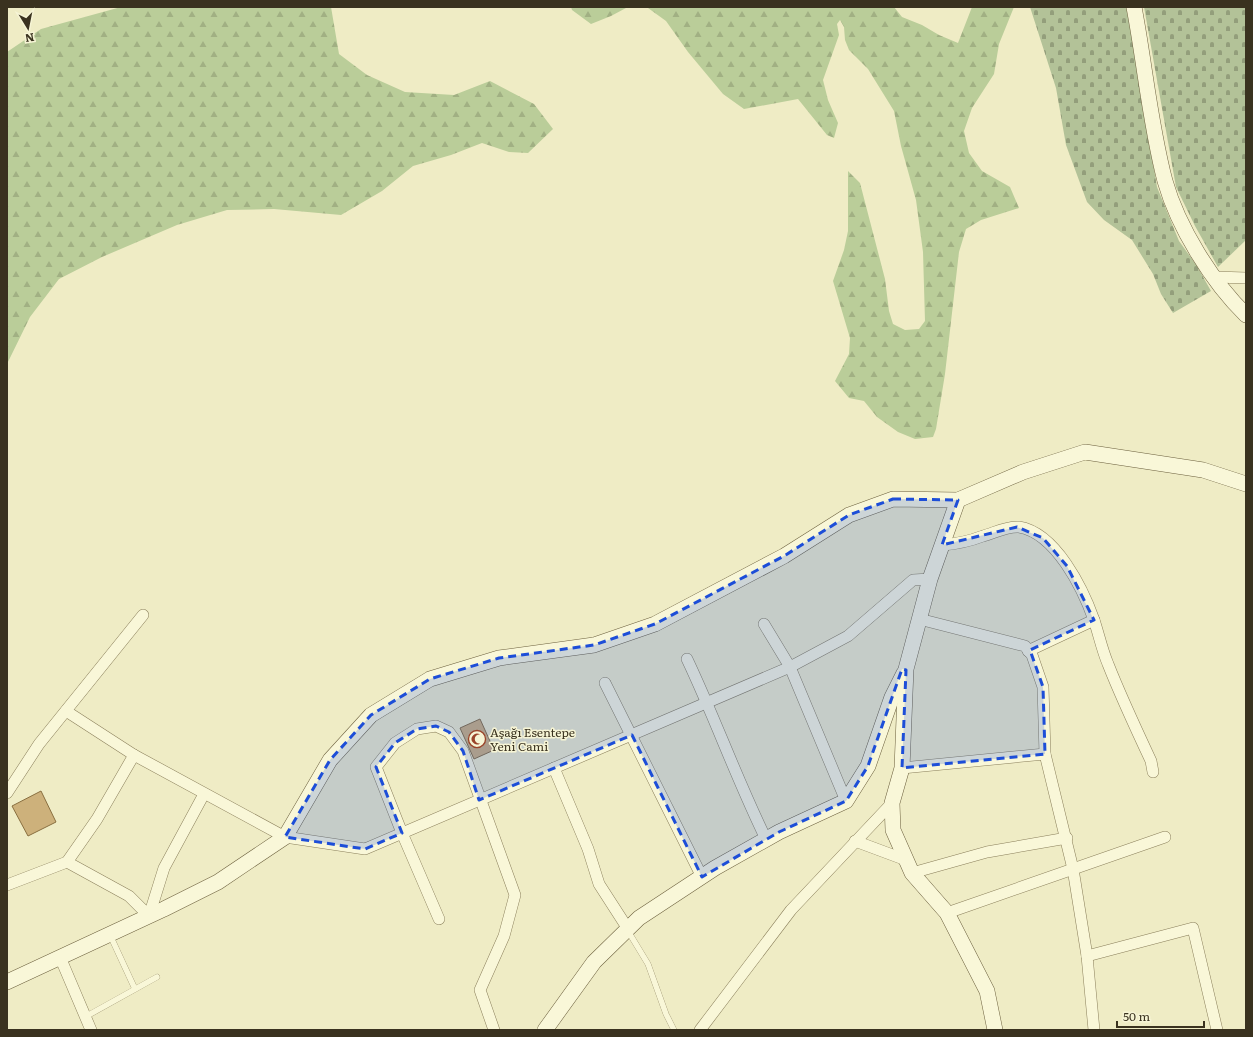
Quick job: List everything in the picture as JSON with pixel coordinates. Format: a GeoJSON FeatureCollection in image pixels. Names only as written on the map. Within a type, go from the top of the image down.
{"type":"FeatureCollection","features":[{"type":"Feature","properties":{"kind":"street"},"geometry":{"type":"LineString","coordinates":[[1134,7],[1148,94],[1165,182],[1191,242],[1201,260],[1246,315]]}},
{"type":"Feature","properties":{"kind":"street"},"geometry":{"type":"LineString","coordinates":[[1215,277],[1246,278]]}},
{"type":"Feature","properties":{"kind":"street"},"geometry":{"type":"LineString","coordinates":[[7,982],[218,882],[285,837],[330,760],[371,715],[430,679],[499,658],[594,645],[655,624],[784,556],[849,515],[893,499],[958,500],[1023,472],[1085,452],[1203,470],[1246,484]]}},
{"type":"Feature","properties":{"kind":"street"},"geometry":{"type":"LineString","coordinates":[[545,1030],[594,962],[639,918],[702,877],[766,839],[846,801],[868,766],[892,697],[906,669],[930,579],[958,500]]}},
{"type":"Feature","properties":{"kind":"street"},"geometry":{"type":"LineString","coordinates":[[942,545],[960,543],[1017,527],[1028,530],[1043,538],[1067,566],[1083,593],[1094,620],[1107,662],[1151,762],[1153,772]]}},
{"type":"Feature","properties":{"kind":"street"},"geometry":{"type":"LineString","coordinates":[[66,711],[134,756],[285,837],[365,849],[790,667],[848,636],[913,580],[930,579]]}},
{"type":"Feature","properties":{"kind":"street"},"geometry":{"type":"LineString","coordinates":[[7,793],[40,744],[143,615]]}},
{"type":"Feature","properties":{"kind":"street"},"geometry":{"type":"LineString","coordinates":[[919,619],[1025,646],[1037,667],[1042,687],[1045,754],[1067,838],[1073,869],[1087,956],[1094,1030]]}},
{"type":"Feature","properties":{"kind":"street"},"geometry":{"type":"LineString","coordinates":[[1028,651],[1094,620]]}},
{"type":"Feature","properties":{"kind":"street"},"geometry":{"type":"LineString","coordinates":[[764,624],[790,667],[846,801]]}},
{"type":"Feature","properties":{"kind":"street"},"geometry":{"type":"LineString","coordinates":[[687,658],[707,702],[748,802],[766,839]]}},
{"type":"Feature","properties":{"kind":"street"},"geometry":{"type":"LineString","coordinates":[[906,669],[902,768],[892,803],[893,830],[909,867],[946,913],[986,991],[996,1030]]}},
{"type":"Feature","properties":{"kind":"street"},"geometry":{"type":"LineString","coordinates":[[605,683],[702,877]]}},
{"type":"Feature","properties":{"kind":"street"},"geometry":{"type":"LineString","coordinates":[[439,919],[402,833],[376,767],[394,743],[417,729],[436,726],[449,732],[463,751],[479,800],[515,895],[504,936],[480,990],[494,1030]]}},
{"type":"Feature","properties":{"kind":"street"},"geometry":{"type":"LineString","coordinates":[[902,768],[1045,754]]}},
{"type":"Feature","properties":{"kind":"street"},"geometry":{"type":"LineString","coordinates":[[7,885],[67,862],[97,819],[134,756]]}},
{"type":"Feature","properties":{"kind":"street"},"geometry":{"type":"LineString","coordinates":[[554,768],[588,849],[599,884],[628,930]]}},
{"type":"Feature","properties":{"kind":"street"},"geometry":{"type":"LineString","coordinates":[[149,916],[164,868],[204,794]]}},
{"type":"Feature","properties":{"kind":"street"},"geometry":{"type":"LineString","coordinates":[[700,1030],[791,910],[892,803]]}},
{"type":"Feature","properties":{"kind":"street"},"geometry":{"type":"LineString","coordinates":[[946,913],[1165,837]]}},
{"type":"Feature","properties":{"kind":"street"},"geometry":{"type":"LineString","coordinates":[[855,842],[909,867],[1067,838]]}},
{"type":"Feature","properties":{"kind":"street"},"geometry":{"type":"LineString","coordinates":[[67,862],[129,896],[149,916]]}},
{"type":"Feature","properties":{"kind":"street"},"geometry":{"type":"LineString","coordinates":[[1087,956],[1193,928],[1217,1030]]}},
{"type":"Feature","properties":{"kind":"street"},"geometry":{"type":"LineString","coordinates":[[60,957],[91,1030]]}},
{"type":"Feature","properties":{"kind":"lane"},"geometry":{"type":"LineString","coordinates":[[628,930],[648,964],[666,1014],[674,1030]]}},
{"type":"Feature","properties":{"kind":"lane"},"geometry":{"type":"LineString","coordinates":[[110,934],[135,989]]}},
{"type":"Feature","properties":{"kind":"lane"},"geometry":{"type":"LineString","coordinates":[[85,1016],[157,977]]}},
{"type":"Feature","properties":{"kind":"highlighted area"},"geometry":{"type":"Polygon","coordinates":[[[893,499],[958,500],[942,545],[1017,527],[1043,538],[1067,566],[1094,620],[1030,650],[1043,687],[1045,754],[902,768],[906,670],[902,669],[868,766],[846,801],[779,832],[702,877],[632,735],[479,800],[463,751],[449,732],[436,726],[417,729],[395,743],[376,767],[402,833],[365,849],[285,837],[330,760],[371,715],[430,679],[499,658],[594,645],[655,624],[784,556],[849,515],[893,499]]]}},
{"type":"Feature","properties":{"kind":"green space"},"geometry":{"type":"Polygon","coordinates":[[[121,7],[331,7],[339,54],[367,75],[405,92],[454,95],[490,81],[534,104],[553,129],[528,153],[509,152],[482,143],[451,155],[413,166],[382,191],[341,215],[274,209],[227,210],[177,225],[102,257],[59,279],[30,317],[7,364],[7,52],[41,29],[121,7]]]}},
{"type":"Feature","properties":{"kind":"green space"},"geometry":{"type":"Polygon","coordinates":[[[571,7],[894,7],[902,17],[958,43],[972,7],[1014,7],[999,44],[994,74],[972,108],[964,131],[969,153],[982,171],[1010,187],[1019,208],[981,220],[966,229],[959,252],[945,374],[936,429],[933,437],[915,439],[898,432],[877,417],[864,401],[849,398],[835,381],[849,354],[850,338],[833,281],[844,250],[848,231],[848,171],[860,183],[885,279],[889,311],[893,324],[905,330],[919,329],[925,321],[923,252],[916,200],[901,146],[894,111],[868,69],[849,50],[845,40],[844,27],[840,20],[837,24],[839,35],[823,80],[828,100],[838,123],[834,138],[827,135],[798,99],[744,109],[723,94],[688,52],[666,21],[648,8],[626,8],[591,24],[572,10],[571,7]]]}},
{"type":"Feature","properties":{"kind":"green space"},"geometry":{"type":"Polygon","coordinates":[[[1030,7],[1128,7],[1157,187],[1179,241],[1197,266],[1211,291],[1173,313],[1161,294],[1153,274],[1132,240],[1104,220],[1087,202],[1066,145],[1056,88],[1030,7]]]}},
{"type":"Feature","properties":{"kind":"green space"},"geometry":{"type":"Polygon","coordinates":[[[1144,7],[1246,7],[1246,240],[1218,267],[1195,226],[1176,187],[1144,7]]]}},
{"type":"Feature","properties":{"kind":"building","name":"Aşağı Esentepe Yeni Cami"},"geometry":{"type":"Polygon","coordinates":[[[480,719],[494,750],[474,759],[460,728],[480,719]]]}},
{"type":"Feature","properties":{"kind":"building"},"geometry":{"type":"Polygon","coordinates":[[[41,791],[56,822],[28,836],[12,806],[41,791]]]}},
{"type":"Feature","properties":{"kind":"place","name":"Aşağı Esentepe Yeni Cami"},"geometry":{"type":"Point","coordinates":[477,739]}}]}
